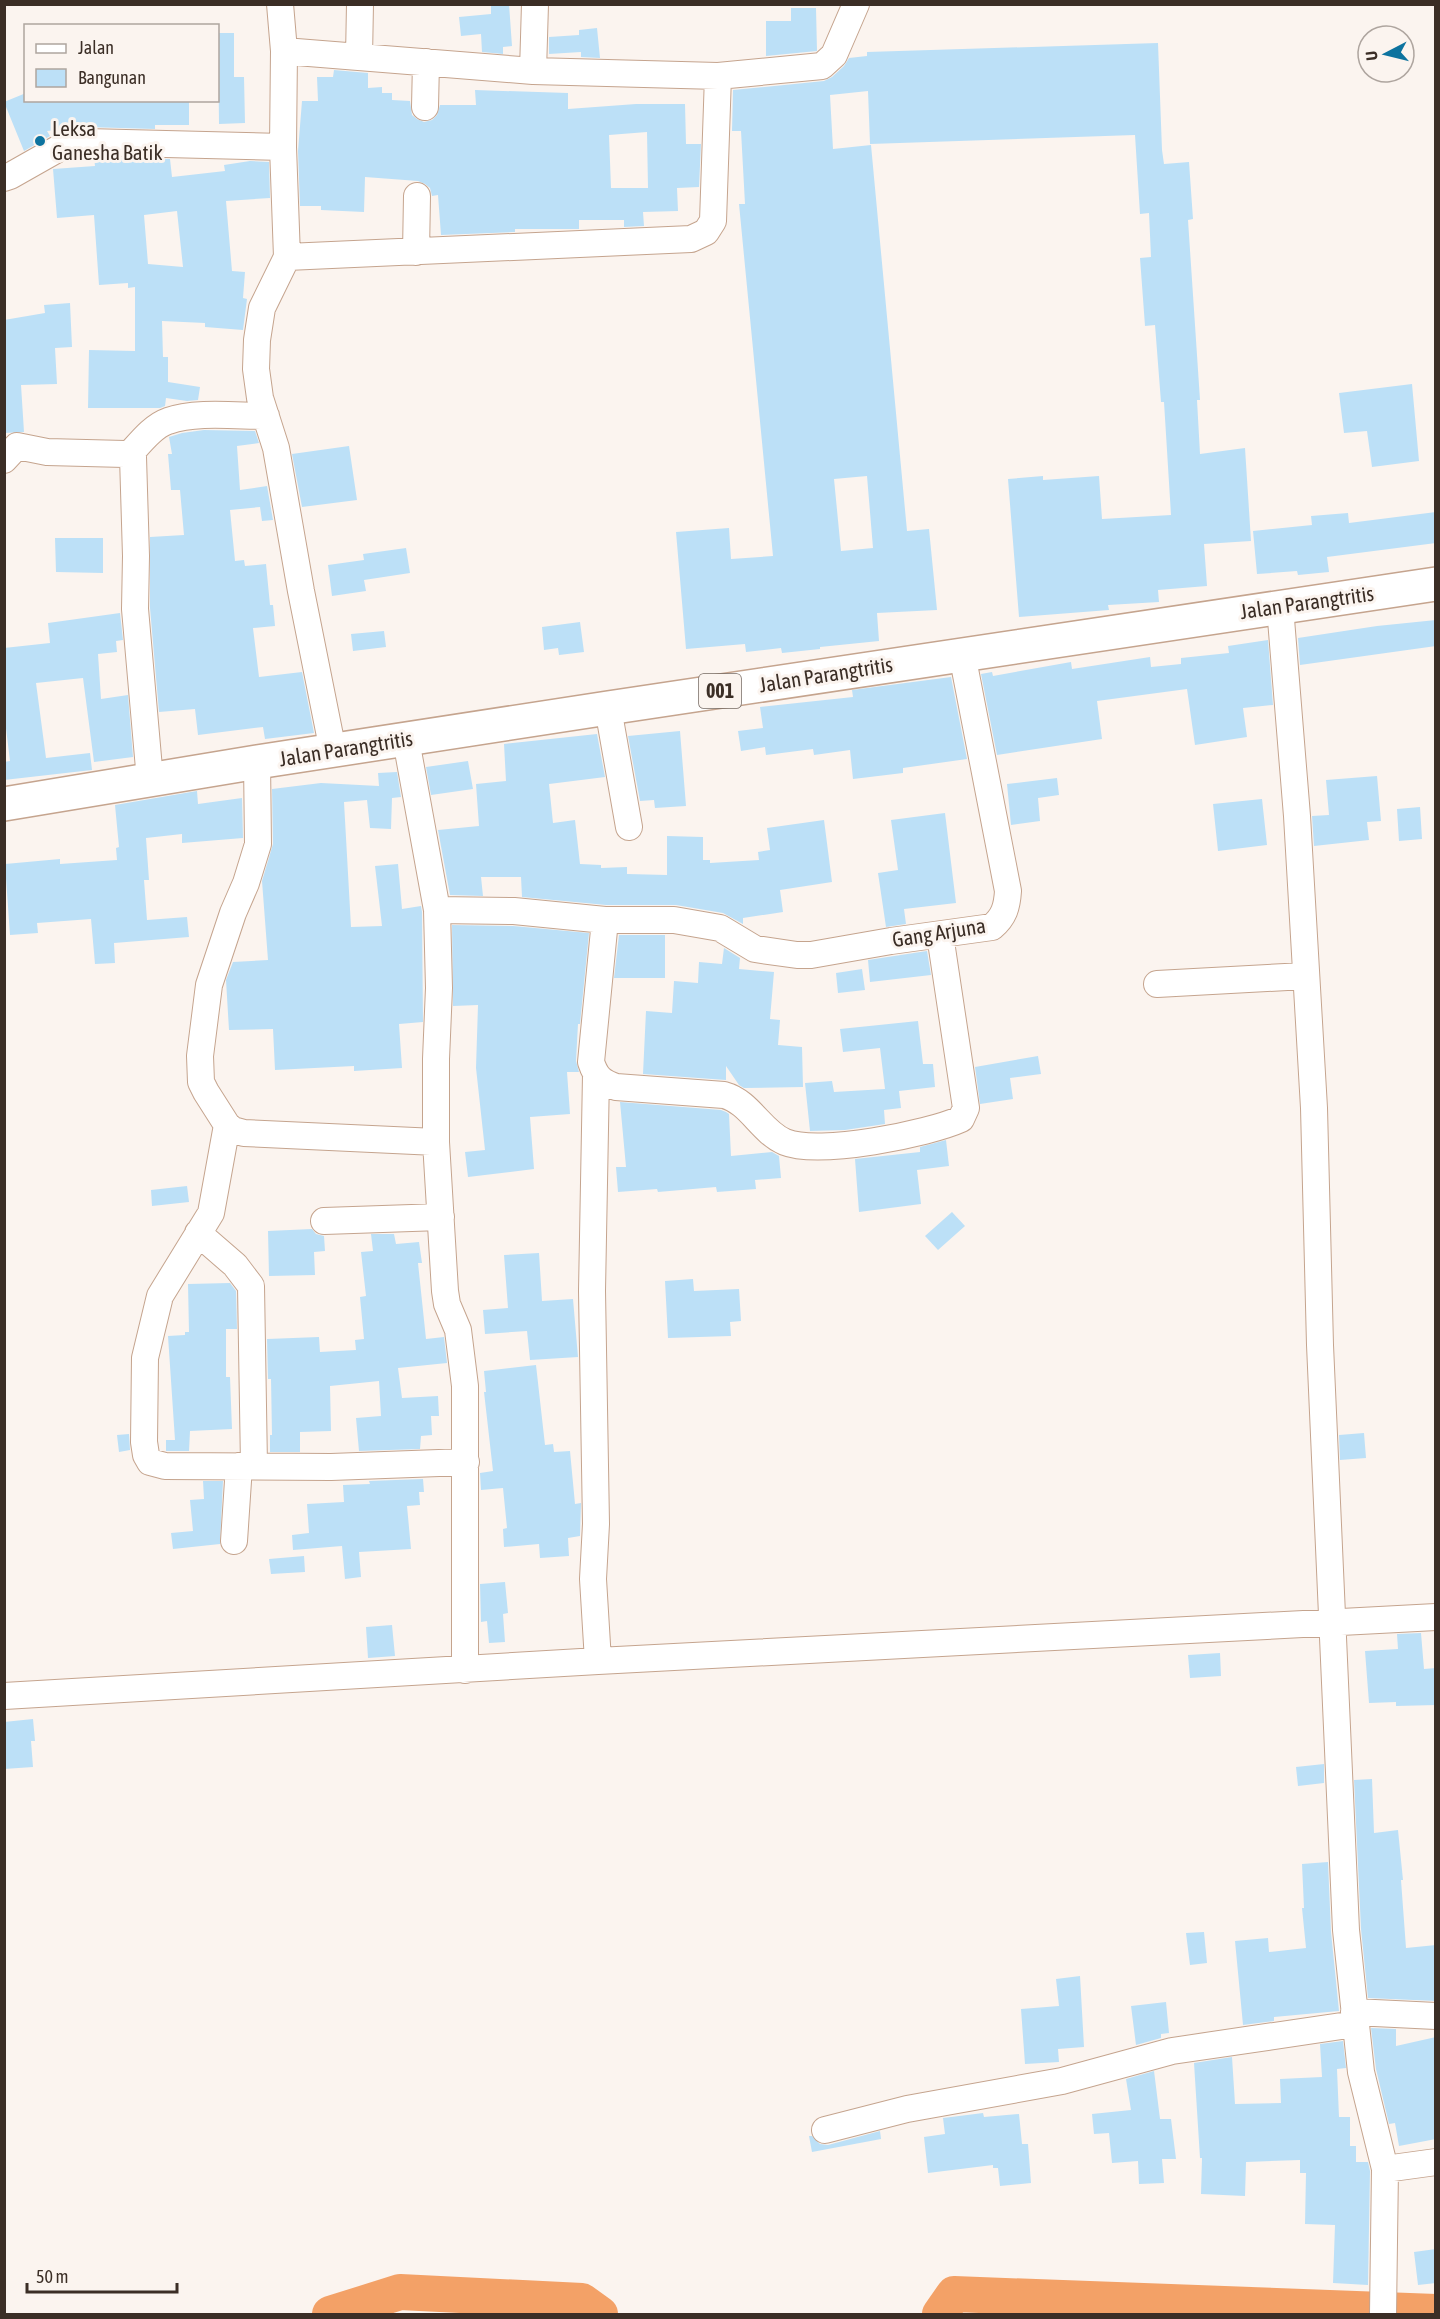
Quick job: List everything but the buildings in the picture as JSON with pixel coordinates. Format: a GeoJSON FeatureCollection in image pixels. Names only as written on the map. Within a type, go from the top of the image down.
{"type":"FeatureCollection","features":[{"type":"Feature","properties":{"kind":"main road","name":"Jalan Parangtritis"},"geometry":{"type":"LineString","coordinates":[[4,804],[608,708],[1436,584]]}},
{"type":"Feature","properties":{"kind":"street"},"geometry":{"type":"LineString","coordinates":[[280,4],[284,51],[283,147],[287,257],[262,308],[257,340],[256,369],[260,398],[276,448],[333,752]]}},
{"type":"Feature","properties":{"kind":"street"},"geometry":{"type":"LineString","coordinates":[[359,57],[360,4]]}},
{"type":"Feature","properties":{"kind":"street"},"geometry":{"type":"LineString","coordinates":[[533,71],[535,4]]}},
{"type":"Feature","properties":{"kind":"street"},"geometry":{"type":"LineString","coordinates":[[284,51],[533,71],[718,76],[822,66],[834,56],[856,4]]}},
{"type":"Feature","properties":{"kind":"street"},"geometry":{"type":"LineString","coordinates":[[425,107],[426,62]]}},
{"type":"Feature","properties":{"kind":"street"},"geometry":{"type":"LineString","coordinates":[[287,257],[691,239],[706,232],[713,221],[718,76]]}},
{"type":"Feature","properties":{"kind":"street"},"geometry":{"type":"LineString","coordinates":[[4,178],[63,146],[86,142],[283,147]]}},
{"type":"Feature","properties":{"kind":"street"},"geometry":{"type":"LineString","coordinates":[[416,252],[417,196]]}},
{"type":"Feature","properties":{"kind":"street"},"geometry":{"type":"LineString","coordinates":[[129,455],[156,428],[167,421],[191,417],[266,416]]}},
{"type":"Feature","properties":{"kind":"street"},"geometry":{"type":"LineString","coordinates":[[4,460],[16,447],[47,452],[133,457],[135,609],[150,780]]}},
{"type":"Feature","properties":{"kind":"street"},"geometry":{"type":"LineString","coordinates":[[1280,607],[1297,816],[1313,1098],[1320,1345],[1346,1930],[1361,2072],[1385,2169],[1383,2314]]}},
{"type":"Feature","properties":{"kind":"street","name":"Gang Arjuna"},"geometry":{"type":"LineString","coordinates":[[606,920],[674,920],[720,928],[755,949],[796,955],[811,955],[992,927],[1000,921],[1007,906],[1008,891],[962,654]]}},
{"type":"Feature","properties":{"kind":"street"},"geometry":{"type":"LineString","coordinates":[[608,708],[629,827]]}},
{"type":"Feature","properties":{"kind":"street"},"geometry":{"type":"LineString","coordinates":[[405,740],[437,910],[439,988],[436,1142],[445,1291],[447,1304],[458,1330],[462,1353],[466,1462],[465,1670]]}},
{"type":"Feature","properties":{"kind":"street"},"geometry":{"type":"LineString","coordinates":[[257,762],[258,844],[209,985],[200,1056],[201,1082],[227,1125],[233,1130],[244,1133],[436,1142]]}},
{"type":"Feature","properties":{"kind":"street"},"geometry":{"type":"LineString","coordinates":[[437,910],[514,911],[606,920],[591,1062],[596,1076],[592,1291],[596,1524],[593,1579],[598,1662]]}},
{"type":"Feature","properties":{"kind":"street"},"geometry":{"type":"LineString","coordinates":[[596,1076],[603,1083],[616,1087],[724,1095],[735,1098],[773,1134],[785,1142],[799,1145],[852,1144],[904,1136],[952,1123],[961,1119],[966,1108],[940,935]]}},
{"type":"Feature","properties":{"kind":"street"},"geometry":{"type":"LineString","coordinates":[[1157,984],[1305,976]]}},
{"type":"Feature","properties":{"kind":"street"},"geometry":{"type":"LineString","coordinates":[[227,1125],[211,1213],[160,1296],[145,1358],[146,1455],[150,1462],[155,1465],[331,1467],[466,1462]]}},
{"type":"Feature","properties":{"kind":"street"},"geometry":{"type":"LineString","coordinates":[[324,1221],[441,1217]]}},
{"type":"Feature","properties":{"kind":"street"},"geometry":{"type":"LineString","coordinates":[[198,1233],[235,1265],[250,1286],[247,1466],[234,1541]]}},
{"type":"Feature","properties":{"kind":"street"},"geometry":{"type":"LineString","coordinates":[[4,1696],[1436,1617]]}},
{"type":"Feature","properties":{"kind":"street"},"geometry":{"type":"LineString","coordinates":[[825,2130],[907,2109],[1062,2081],[1172,2051],[1354,2018],[1436,2016]]}},
{"type":"Feature","properties":{"kind":"street"},"geometry":{"type":"LineString","coordinates":[[1385,2169],[1436,2162]]}},
{"type":"Feature","properties":{"kind":"waterway"},"geometry":{"type":"LineString","coordinates":[[330,2314],[400,2292],[582,2301],[600,2314]]}},
{"type":"Feature","properties":{"kind":"waterway"},"geometry":{"type":"LineString","coordinates":[[940,2314],[954,2294],[1436,2312]]}},
{"type":"Feature","properties":{"kind":"place","name":"Leksa Ganesha Batik"},"geometry":{"type":"Point","coordinates":[40,141]}}]}
